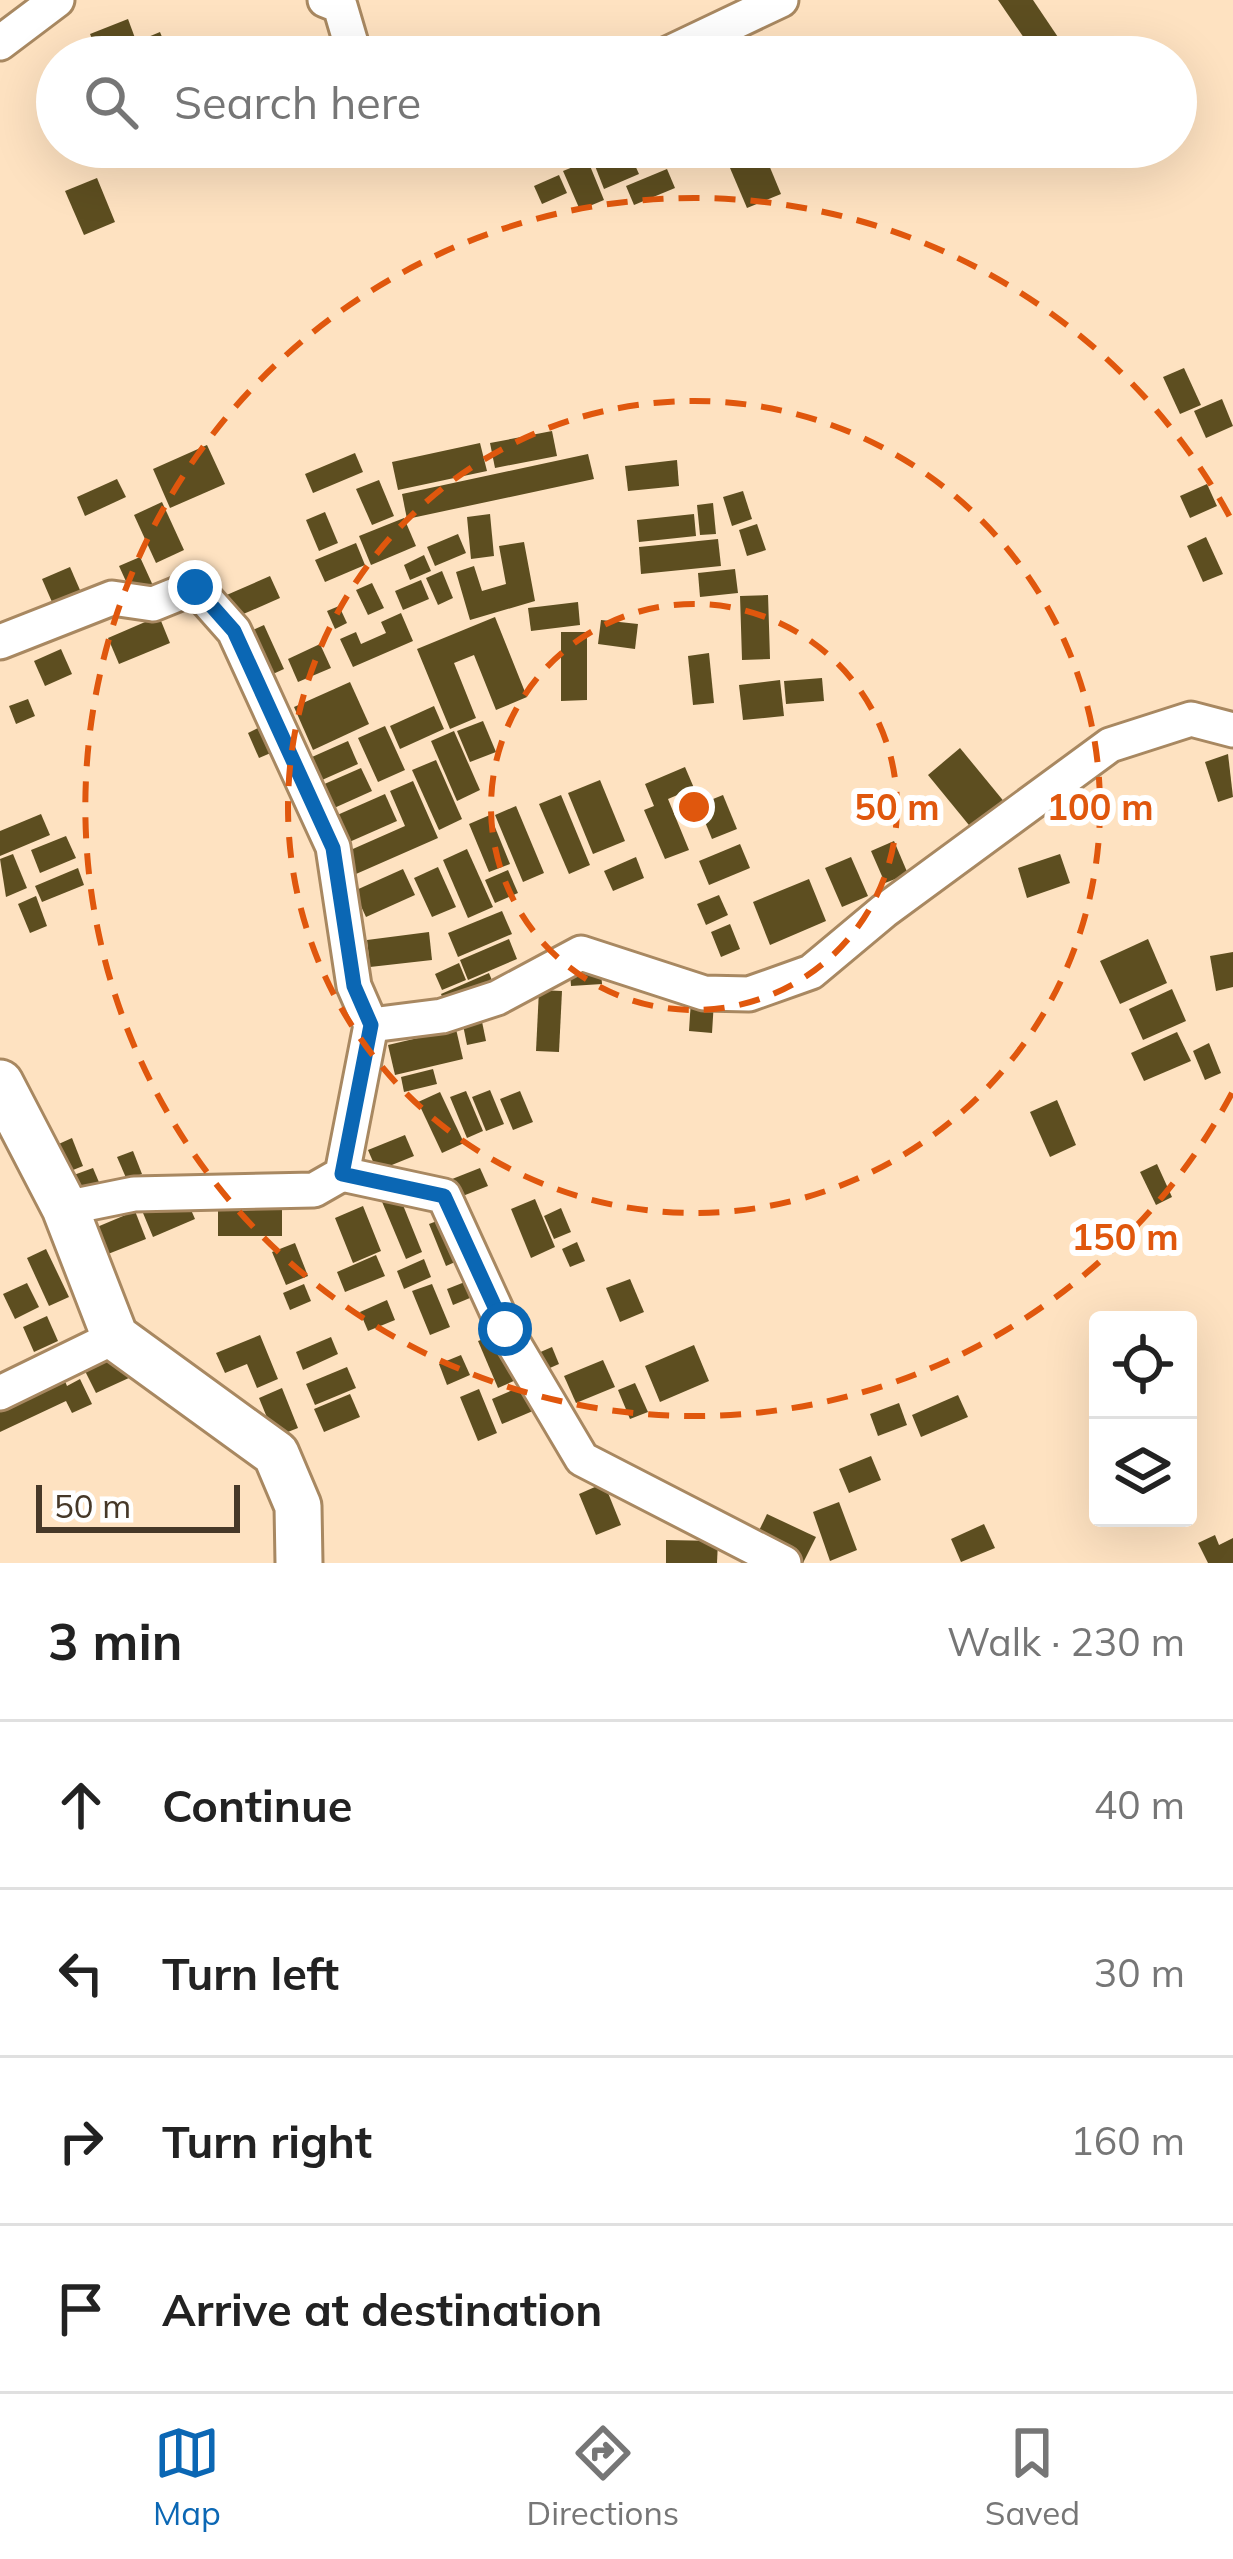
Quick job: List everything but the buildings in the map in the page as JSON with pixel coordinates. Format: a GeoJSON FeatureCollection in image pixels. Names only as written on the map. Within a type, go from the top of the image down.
{"type":"FeatureCollection","features":[{"type":"Feature","properties":{"kind":"street"},"geometry":{"type":"LineString","coordinates":[[0,43],[57,0]]}},
{"type":"Feature","properties":{"kind":"street"},"geometry":{"type":"LineString","coordinates":[[325,0],[340,6],[349,36]]}},
{"type":"Feature","properties":{"kind":"street"},"geometry":{"type":"LineString","coordinates":[[705,36],[781,0]]}},
{"type":"Feature","properties":{"kind":"street"},"geometry":{"type":"LineString","coordinates":[[0,642],[112,598],[153,604],[195,587],[234,631],[333,848],[354,986],[371,1025],[342,1174]]}},
{"type":"Feature","properties":{"kind":"street"},"geometry":{"type":"LineString","coordinates":[[371,1025],[442,1016],[497,998],[581,953],[704,993],[749,994],[811,971],[884,911],[1110,745],[1192,719],[1233,730]]}},
{"type":"Feature","properties":{"kind":"street"},"geometry":{"type":"LineString","coordinates":[[0,1083],[65,1208],[115,1337],[276,1454],[298,1506],[298,1563]]}},
{"type":"Feature","properties":{"kind":"street"},"geometry":{"type":"LineString","coordinates":[[65,1208],[134,1194],[314,1190],[342,1174],[444,1196],[505,1329],[582,1460],[784,1563]]}},
{"type":"Feature","properties":{"kind":"street"},"geometry":{"type":"LineString","coordinates":[[0,1394],[115,1337]]}},
{"type":"Feature","properties":{"kind":"route"},"geometry":{"type":"LineString","coordinates":[[195,587],[234,631],[283,748],[333,848],[354,986],[371,1025],[342,1174],[444,1196],[505,1329]]}}]}
